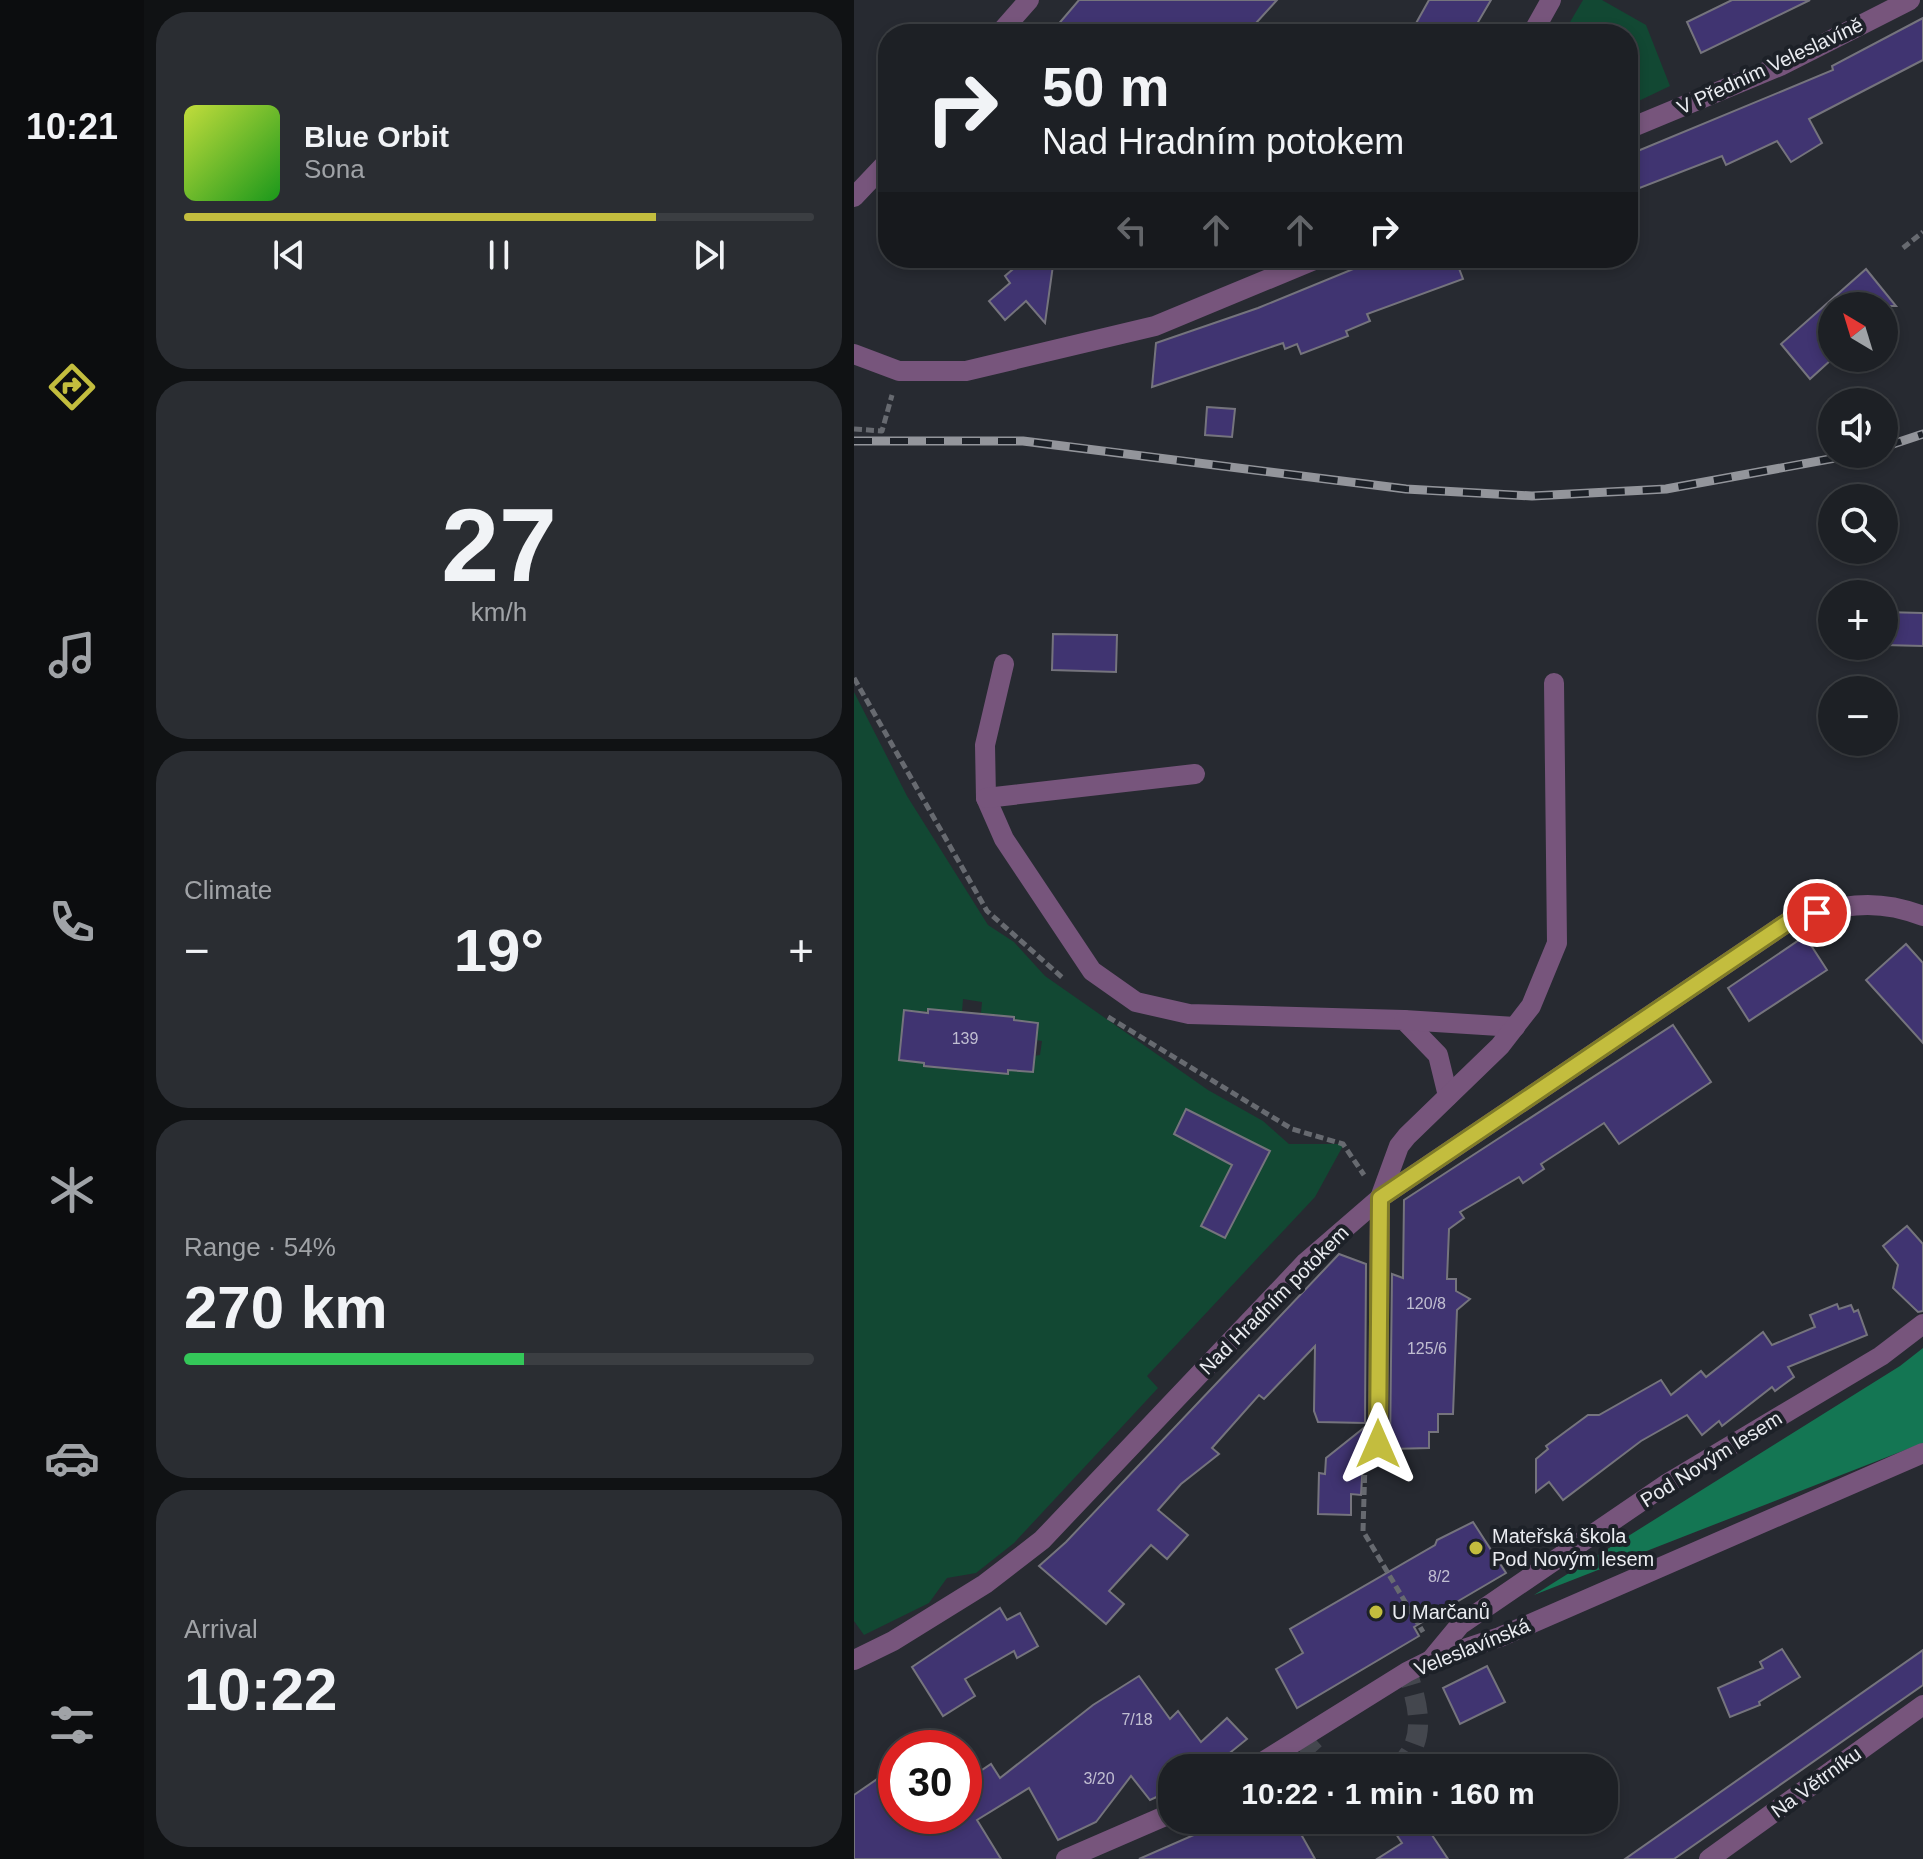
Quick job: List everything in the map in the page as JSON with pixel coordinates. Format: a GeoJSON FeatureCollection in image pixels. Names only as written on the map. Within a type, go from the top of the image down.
{"type":"FeatureCollection","features":[{"type":"Feature","properties":{"kind":"street"},"geometry":{"type":"LineString","coordinates":[[1008,24],[1029,0]]}},
{"type":"Feature","properties":{"kind":"street"},"geometry":{"type":"LineString","coordinates":[[1538,24],[1551,0]]}},
{"type":"Feature","properties":{"kind":"street","name":"V Předním Veleslavíně"},"geometry":{"type":"LineString","coordinates":[[1638,125],[1780,66],[1910,0]]}},
{"type":"Feature","properties":{"kind":"street"},"geometry":{"type":"LineString","coordinates":[[854,197],[878,172]]}},
{"type":"Feature","properties":{"kind":"street"},"geometry":{"type":"LineString","coordinates":[[854,354],[899,371],[966,371],[1112,339],[1155,326],[1295,268]]}},
{"type":"Feature","properties":{"kind":"street"},"geometry":{"type":"LineString","coordinates":[[1004,664],[985,745],[986,798],[1004,839],[1092,971],[1136,1002],[1189,1014],[1404,1020],[1515,1027]]}},
{"type":"Feature","properties":{"kind":"street"},"geometry":{"type":"LineString","coordinates":[[1378,1444],[1380,1198],[1399,1146],[1515,1027],[1531,1006],[1557,943],[1554,683]]}},
{"type":"Feature","properties":{"kind":"street"},"geometry":{"type":"LineString","coordinates":[[986,798],[1195,774]]}},
{"type":"Feature","properties":{"kind":"street","name":"Nad Hradním potokem"},"geometry":{"type":"LineString","coordinates":[[854,1660],[893,1641],[985,1584],[1042,1540],[1306,1262],[1380,1198],[1788,922],[1846,904],[1895,905],[1923,916]]}},
{"type":"Feature","properties":{"kind":"street"},"geometry":{"type":"LineString","coordinates":[[1404,1020],[1438,1055],[1448,1096]]}},
{"type":"Feature","properties":{"kind":"street","name":"Pod Novým lesem"},"geometry":{"type":"LineString","coordinates":[[1431,1660],[1460,1625],[1668,1483],[1881,1356],[1923,1324]]}},
{"type":"Feature","properties":{"kind":"street","name":"Veleslavínská"},"geometry":{"type":"LineString","coordinates":[[1276,1754],[1431,1660],[1500,1637],[1923,1453]]}},
{"type":"Feature","properties":{"kind":"street","name":"Na Větrníku"},"geometry":{"type":"LineString","coordinates":[[1709,1859],[1923,1705]]}},
{"type":"Feature","properties":{"kind":"street"},"geometry":{"type":"LineString","coordinates":[[1066,1859],[1158,1819]]}},
{"type":"Feature","properties":{"kind":"path"},"geometry":{"type":"LineString","coordinates":[[1903,248],[1923,232]]}},
{"type":"Feature","properties":{"kind":"path"},"geometry":{"type":"LineString","coordinates":[[854,429],[882,431],[899,371]]}},
{"type":"Feature","properties":{"kind":"path"},"geometry":{"type":"LineString","coordinates":[[1378,1444],[1366,1442],[1363,1531],[1422,1628],[1431,1660]]}},
{"type":"Feature","properties":{"kind":"green space"},"geometry":{"type":"Polygon","coordinates":[[[1583,0],[1602,0],[1646,25],[1670,86],[1638,101],[1638,24],[1569,24],[1583,0]]]}},
{"type":"Feature","properties":{"kind":"green space"},"geometry":{"type":"Polygon","coordinates":[[[854,692],[907,796],[988,925],[1014,942],[1045,976],[1208,1090],[1263,1121],[1289,1144],[1344,1144],[1315,1197],[1147,1376],[1158,1388],[1014,1543],[976,1573],[947,1578],[929,1603],[864,1635],[854,1621],[854,692]],[[963,999],[962,1012],[908,1011],[924,1067],[1007,1074],[1008,1070],[1033,1069],[1034,1056],[1040,1055],[1042,1041],[1036,1040],[1014,1017],[981,1013],[982,1002],[963,999]],[[1186,1109],[1174,1134],[1232,1165],[1201,1226],[1225,1238],[1269,1151],[1186,1109]]]}},
{"type":"Feature","properties":{"kind":"green space"},"geometry":{"type":"Polygon","coordinates":[[[1923,1348],[1923,1443],[1534,1595],[1900,1366],[1923,1348]]]}},
{"type":"Feature","properties":{"kind":"building"},"geometry":{"type":"Polygon","coordinates":[[[1079,0],[1277,0],[1255,24],[1059,24],[1079,0]]]}},
{"type":"Feature","properties":{"kind":"building"},"geometry":{"type":"Polygon","coordinates":[[[1429,0],[1491,0],[1477,24],[1416,24],[1429,0]]]}},
{"type":"Feature","properties":{"kind":"building"},"geometry":{"type":"Polygon","coordinates":[[[1732,0],[1810,0],[1701,53],[1687,22],[1732,0]]]}},
{"type":"Feature","properties":{"kind":"building"},"geometry":{"type":"Polygon","coordinates":[[[1923,18],[1923,60],[1809,119],[1822,143],[1791,162],[1777,141],[1726,165],[1722,156],[1638,189],[1638,151],[1833,70],[1832,66],[1923,18]]]}},
{"type":"Feature","properties":{"kind":"building"},"geometry":{"type":"Polygon","coordinates":[[[1014,268],[1053,268],[1045,323],[1026,301],[1005,320],[989,301],[1010,283],[1005,276],[1014,268]]]}},
{"type":"Feature","properties":{"kind":"building"},"geometry":{"type":"Polygon","coordinates":[[[1356,268],[1459,268],[1463,279],[1367,314],[1370,321],[1346,331],[1348,336],[1301,354],[1297,344],[1285,349],[1283,343],[1152,387],[1156,343],[1258,308],[1356,268]]]}},
{"type":"Feature","properties":{"kind":"building"},"geometry":{"type":"Polygon","coordinates":[[[1866,269],[1885,292],[1840,292],[1866,269]]]}},
{"type":"Feature","properties":{"kind":"building"},"geometry":{"type":"Polygon","coordinates":[[[1818,311],[1818,372],[1810,379],[1781,344],[1818,311]]]}},
{"type":"Feature","properties":{"kind":"building"},"geometry":{"type":"Polygon","coordinates":[[[1207,407],[1235,409],[1232,437],[1205,435],[1207,407]]]}},
{"type":"Feature","properties":{"kind":"building"},"geometry":{"type":"Polygon","coordinates":[[[1898,612],[1923,613],[1923,646],[1898,645],[1898,612]]]}},
{"type":"Feature","properties":{"kind":"building"},"geometry":{"type":"Polygon","coordinates":[[[1053,634],[1117,635],[1116,672],[1052,670],[1053,634]]]}},
{"type":"Feature","properties":{"kind":"building"},"geometry":{"type":"Polygon","coordinates":[[[1805,936],[1827,970],[1749,1021],[1728,988],[1805,936]]]}},
{"type":"Feature","properties":{"kind":"building"},"geometry":{"type":"Polygon","coordinates":[[[1906,944],[1923,963],[1923,1043],[1866,980],[1906,944]]]}},
{"type":"Feature","properties":{"kind":"building"},"geometry":{"type":"Polygon","coordinates":[[[928,1009],[1014,1017],[1014,1020],[1038,1023],[1033,1072],[1008,1070],[1008,1074],[924,1066],[924,1063],[899,1060],[904,1010],[928,1013],[928,1009]]]}},
{"type":"Feature","properties":{"kind":"building"},"geometry":{"type":"Polygon","coordinates":[[[1673,1025],[1711,1082],[1619,1144],[1604,1123],[1541,1164],[1544,1169],[1523,1183],[1519,1177],[1460,1212],[1464,1218],[1449,1229],[1447,1279],[1456,1279],[1456,1291],[1470,1299],[1457,1310],[1453,1414],[1438,1414],[1438,1432],[1429,1432],[1429,1448],[1390,1449],[1392,1274],[1403,1278],[1404,1200],[1673,1025]]]}},
{"type":"Feature","properties":{"kind":"building"},"geometry":{"type":"Polygon","coordinates":[[[1186,1109],[1270,1151],[1225,1238],[1201,1226],[1232,1165],[1174,1134],[1186,1109]]]}},
{"type":"Feature","properties":{"kind":"building"},"geometry":{"type":"Polygon","coordinates":[[[1907,1226],[1923,1244],[1923,1311],[1918,1312],[1893,1288],[1898,1265],[1883,1246],[1907,1226]]]}},
{"type":"Feature","properties":{"kind":"building"},"geometry":{"type":"Polygon","coordinates":[[[1339,1254],[1366,1264],[1365,1423],[1318,1422],[1314,1411],[1315,1346],[1264,1399],[1259,1395],[1212,1448],[1219,1454],[1181,1484],[1158,1510],[1188,1535],[1167,1559],[1151,1545],[1109,1591],[1124,1604],[1106,1624],[1039,1566],[1066,1542],[1339,1254]]]}},
{"type":"Feature","properties":{"kind":"building"},"geometry":{"type":"Polygon","coordinates":[[[1837,1304],[1839,1309],[1851,1305],[1854,1312],[1858,1310],[1867,1335],[1788,1367],[1794,1377],[1775,1391],[1772,1387],[1722,1426],[1719,1421],[1702,1435],[1687,1415],[1641,1441],[1563,1500],[1549,1482],[1536,1492],[1536,1459],[1548,1449],[1546,1446],[1588,1415],[1599,1415],[1661,1380],[1671,1395],[1701,1371],[1706,1377],[1763,1332],[1772,1345],[1815,1327],[1810,1315],[1837,1304]]]}},
{"type":"Feature","properties":{"kind":"building"},"geometry":{"type":"Polygon","coordinates":[[[1365,1427],[1361,1495],[1351,1494],[1351,1515],[1318,1514],[1319,1473],[1325,1474],[1326,1458],[1365,1427]]]}},
{"type":"Feature","properties":{"kind":"building"},"geometry":{"type":"Polygon","coordinates":[[[1473,1522],[1506,1573],[1414,1627],[1419,1636],[1297,1708],[1276,1669],[1303,1653],[1290,1629],[1435,1545],[1437,1540],[1473,1522]]]}},
{"type":"Feature","properties":{"kind":"building"},"geometry":{"type":"Polygon","coordinates":[[[1000,1608],[1007,1620],[1020,1613],[1038,1646],[1017,1658],[1014,1651],[965,1679],[975,1696],[943,1716],[912,1667],[1000,1608]]]}},
{"type":"Feature","properties":{"kind":"building"},"geometry":{"type":"Polygon","coordinates":[[[1782,1649],[1800,1677],[1759,1702],[1760,1705],[1730,1717],[1718,1688],[1763,1668],[1760,1662],[1782,1649]]]}},
{"type":"Feature","properties":{"kind":"building"},"geometry":{"type":"Polygon","coordinates":[[[1923,1650],[1923,1685],[1674,1859],[1625,1859],[1923,1650]]]}},
{"type":"Feature","properties":{"kind":"building"},"geometry":{"type":"Polygon","coordinates":[[[1487,1666],[1505,1702],[1460,1724],[1443,1688],[1487,1666]]]}},
{"type":"Feature","properties":{"kind":"building"},"geometry":{"type":"Polygon","coordinates":[[[1139,1676],[1170,1719],[1178,1711],[1201,1742],[1227,1718],[1247,1739],[1228,1754],[1158,1754],[1158,1796],[1150,1800],[1131,1776],[1096,1822],[1058,1840],[1029,1788],[982,1817],[982,1770],[991,1764],[1000,1778],[1093,1705],[1139,1676]]]}},
{"type":"Feature","properties":{"kind":"building"},"geometry":{"type":"Polygon","coordinates":[[[878,1778],[878,1834],[982,1834],[982,1828],[1001,1859],[854,1859],[854,1795],[878,1778]]]}},
{"type":"Feature","properties":{"kind":"building"},"geometry":{"type":"Polygon","coordinates":[[[1196,1834],[1301,1834],[1315,1859],[1139,1859],[1196,1834]]]}},
{"type":"Feature","properties":{"kind":"building"},"geometry":{"type":"Polygon","coordinates":[[[1396,1834],[1431,1834],[1448,1859],[1377,1859],[1402,1843],[1396,1834]]]}},
{"type":"Feature","properties":{"kind":"tunnel"},"geometry":{"type":"LineString","coordinates":[[1407,1672],[1418,1723],[1409,1754]]}},
{"type":"Feature","properties":{"kind":"tunnel"},"geometry":{"type":"LineString","coordinates":[[1301,1738],[1315,1754]]}},
{"type":"Feature","properties":{"kind":"railway"},"geometry":{"type":"LineString","coordinates":[[1898,442],[1923,434]]}},
{"type":"Feature","properties":{"kind":"railway"},"geometry":{"type":"LineString","coordinates":[[854,441],[1023,441],[1406,489],[1532,496],[1666,489],[1818,461]]}},
{"type":"Feature","properties":{"kind":"place","name":"Mateřská škola Pod Novým lesem"},"geometry":{"type":"Point","coordinates":[1476,1548]}},
{"type":"Feature","properties":{"kind":"place","name":"U Marčanů"},"geometry":{"type":"Point","coordinates":[1376,1612]}},
{"type":"Feature","properties":{"kind":"route"},"geometry":{"type":"LineString","coordinates":[[1378,1444],[1380,1198],[1788,922],[1817,913]]}}]}
